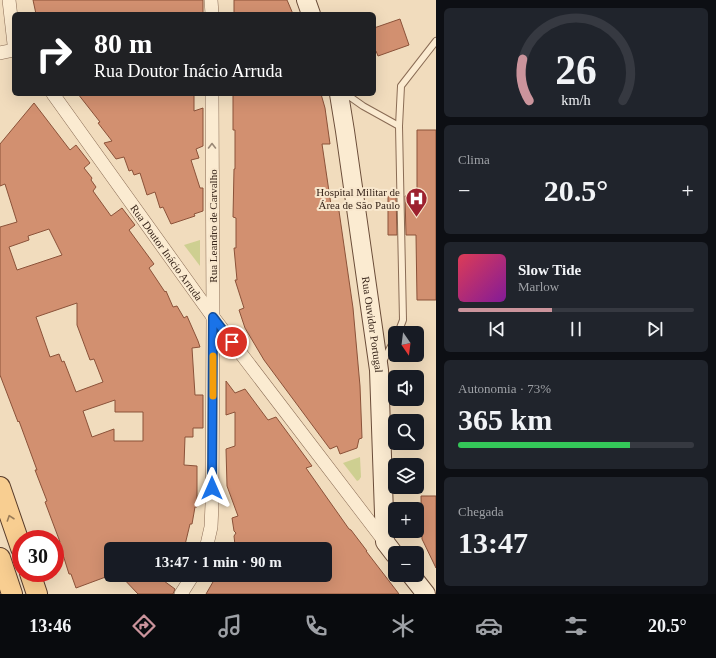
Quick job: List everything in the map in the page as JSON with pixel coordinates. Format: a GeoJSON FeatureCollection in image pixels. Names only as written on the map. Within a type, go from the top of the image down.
{"type":"FeatureCollection","features":[{"type":"Feature","properties":{"kind":"main road"},"geometry":{"type":"LineString","coordinates":[[0,488],[15,530]]}},
{"type":"Feature","properties":{"kind":"main road"},"geometry":{"type":"LineString","coordinates":[[0,558],[12,594]]}},
{"type":"Feature","properties":{"kind":"main road"},"geometry":{"type":"LineString","coordinates":[[33,582],[37,594]]}},
{"type":"Feature","properties":{"kind":"street"},"geometry":{"type":"LineString","coordinates":[[9,0],[12,26]]}},
{"type":"Feature","properties":{"kind":"street"},"geometry":{"type":"LineString","coordinates":[[211,0],[212,12]]}},
{"type":"Feature","properties":{"kind":"street"},"geometry":{"type":"LineString","coordinates":[[306,0],[310,12]]}},
{"type":"Feature","properties":{"kind":"street"},"geometry":{"type":"LineString","coordinates":[[0,53],[12,50]]}},
{"type":"Feature","properties":{"kind":"street","name":"Rua Doutor Inácio Arruda"},"geometry":{"type":"LineString","coordinates":[[54,96],[213,317],[388,546]]}},
{"type":"Feature","properties":{"kind":"street","name":"Rua Leandro de Carvalho"},"geometry":{"type":"LineString","coordinates":[[207,542],[212,504],[212,96]]}},
{"type":"Feature","properties":{"kind":"street","name":"Rua Ouvidor Portugal"},"geometry":{"type":"LineString","coordinates":[[339,96],[378,370],[390,546]]}},
{"type":"Feature","properties":{"kind":"street"},"geometry":{"type":"LineString","coordinates":[[181,594],[189,582]]}},
{"type":"Feature","properties":{"kind":"street"},"geometry":{"type":"LineString","coordinates":[[417,582],[426,594]]}},
{"type":"Feature","properties":{"kind":"lane"},"geometry":{"type":"LineString","coordinates":[[401,326],[403,320],[399,126],[401,86],[436,41]]}},
{"type":"Feature","properties":{"kind":"lane"},"geometry":{"type":"LineString","coordinates":[[349,96],[363,106],[399,126]]}},
{"type":"Feature","properties":{"kind":"lane"},"geometry":{"type":"LineString","coordinates":[[378,370],[388,352]]}},
{"type":"Feature","properties":{"kind":"green space"},"geometry":{"type":"Polygon","coordinates":[[[200,240],[200,266],[184,245],[200,240]]]}},
{"type":"Feature","properties":{"kind":"green space"},"geometry":{"type":"Polygon","coordinates":[[[360,457],[361,477],[357,481],[343,463],[360,457]]]}},
{"type":"Feature","properties":{"kind":"building"},"geometry":{"type":"Polygon","coordinates":[[[33,0],[203,0],[203,12],[36,12],[33,0]]]}},
{"type":"Feature","properties":{"kind":"building"},"geometry":{"type":"Polygon","coordinates":[[[234,0],[287,0],[292,12],[234,12],[234,0]]]}},
{"type":"Feature","properties":{"kind":"building"},"geometry":{"type":"Polygon","coordinates":[[[400,19],[409,45],[378,56],[376,51],[376,27],[400,19]]]}},
{"type":"Feature","properties":{"kind":"building"},"geometry":{"type":"Polygon","coordinates":[[[80,96],[194,96],[194,111],[203,108],[203,146],[196,149],[199,158],[191,160],[200,188],[203,188],[203,211],[194,214],[195,216],[171,224],[163,207],[160,208],[155,192],[147,195],[140,173],[134,175],[132,170],[129,171],[124,157],[116,159],[104,143],[112,141],[98,123],[100,122],[80,96]]]}},
{"type":"Feature","properties":{"kind":"building"},"geometry":{"type":"Polygon","coordinates":[[[233,96],[322,96],[325,108],[330,144],[322,144],[331,205],[338,204],[353,308],[360,386],[362,438],[359,439],[357,448],[340,454],[337,446],[330,449],[264,360],[245,328],[239,310],[244,308],[235,280],[237,280],[234,248],[236,248],[236,218],[233,217],[235,130],[233,130],[233,96]]]}},
{"type":"Feature","properties":{"kind":"building"},"geometry":{"type":"Polygon","coordinates":[[[34,103],[70,150],[76,145],[90,163],[84,168],[92,178],[91,180],[96,187],[93,191],[111,216],[122,208],[135,225],[129,230],[154,264],[149,268],[165,292],[166,291],[173,307],[177,306],[184,318],[187,316],[200,347],[192,348],[195,395],[203,395],[203,428],[193,428],[193,437],[185,437],[184,465],[197,466],[197,507],[195,507],[192,524],[190,524],[186,542],[104,542],[104,578],[76,588],[71,574],[69,574],[64,558],[64,530],[56,530],[45,502],[47,501],[35,470],[37,470],[0,375],[0,227],[17,222],[5,184],[0,186],[0,144],[34,103]],[[49,229],[28,236],[29,240],[9,247],[17,270],[62,255],[49,229]],[[77,303],[36,317],[50,357],[59,354],[62,362],[64,361],[76,392],[103,382],[94,359],[90,360],[77,325],[77,303]],[[115,400],[83,411],[92,437],[114,429],[114,441],[143,441],[143,412],[115,412],[115,400]]]}},
{"type":"Feature","properties":{"kind":"building"},"geometry":{"type":"Polygon","coordinates":[[[417,130],[436,130],[436,300],[417,300],[416,235],[406,235],[405,196],[417,196],[417,130]]]}},
{"type":"Feature","properties":{"kind":"building"},"geometry":{"type":"Polygon","coordinates":[[[388,196],[396,196],[397,235],[388,235],[388,196]]]}},
{"type":"Feature","properties":{"kind":"building"},"geometry":{"type":"Polygon","coordinates":[[[226,381],[235,393],[245,389],[268,420],[276,417],[312,466],[306,468],[349,529],[388,580],[388,582],[390,582],[399,594],[206,594],[213,582],[332,582],[332,542],[235,542],[234,536],[236,533],[234,531],[232,518],[238,516],[227,486],[226,449],[235,446],[235,412],[226,415],[226,381]]]}},
{"type":"Feature","properties":{"kind":"building"},"geometry":{"type":"Polygon","coordinates":[[[421,496],[436,496],[436,568],[422,539],[424,538],[424,502],[421,502],[421,496]]]}},
{"type":"Feature","properties":{"kind":"building"},"geometry":{"type":"Polygon","coordinates":[[[127,582],[165,582],[175,589],[173,594],[138,594],[127,582]]]}},
{"type":"Feature","properties":{"kind":"slow traffic"},"geometry":{"type":"LineString","coordinates":[[213,356],[213,396]]}},
{"type":"Feature","properties":{"kind":"place","name":"Hospital Militar de Área de São Paulo"},"geometry":{"type":"Point","coordinates":[416,218]}},
{"type":"Feature","properties":{"kind":"route"},"geometry":{"type":"LineString","coordinates":[[212,488],[213,317],[232,342]]}}]}
